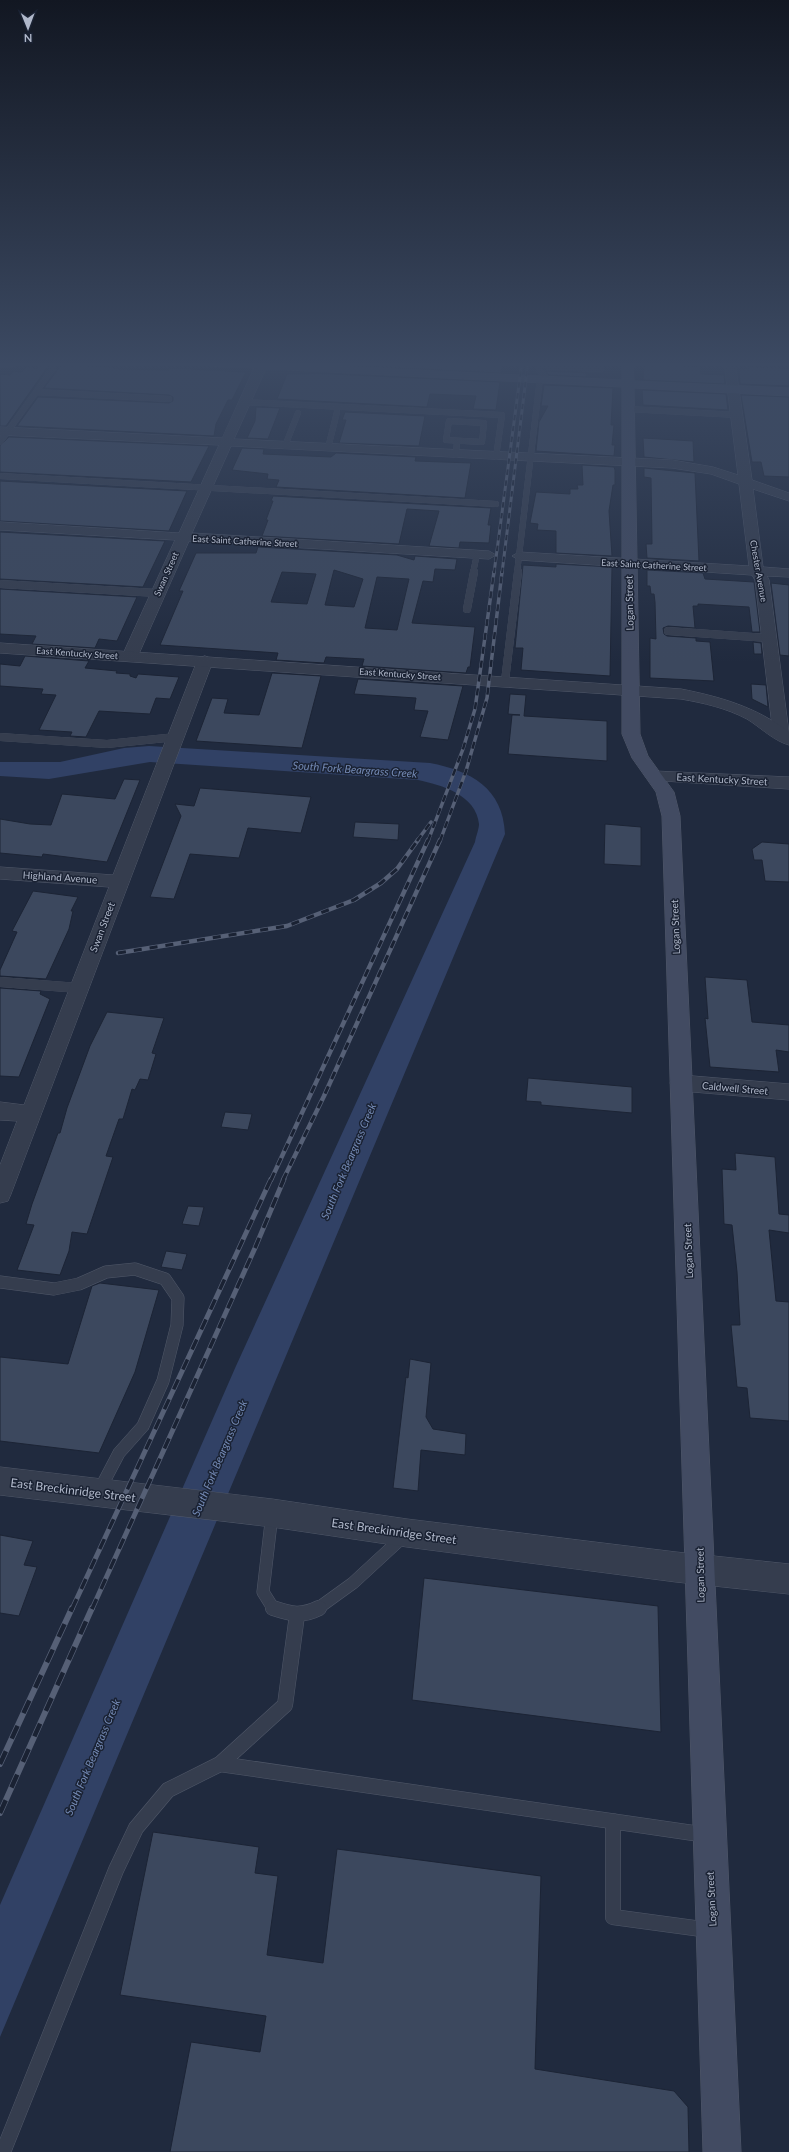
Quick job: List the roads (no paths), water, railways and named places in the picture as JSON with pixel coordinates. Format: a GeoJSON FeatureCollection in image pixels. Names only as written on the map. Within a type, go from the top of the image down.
{"type":"FeatureCollection","features":[{"type":"Feature","properties":{"kind":"main road","name":"Logan Street"},"geometry":{"type":"LineString","coordinates":[[629,464],[628,563],[632,744],[639,759],[654,776],[665,793],[671,816],[700,1570],[708,1835],[722,2152]]}},
{"type":"Feature","properties":{"kind":"street","name":"Swan Street"},"geometry":{"type":"LineString","coordinates":[[130,656],[182,537],[217,462]]}},
{"type":"Feature","properties":{"kind":"street"},"geometry":{"type":"LineString","coordinates":[[603,462],[693,467],[713,471],[789,497]]}},
{"type":"Feature","properties":{"kind":"street","name":"Chester Avenue"},"geometry":{"type":"LineString","coordinates":[[743,462],[757,571],[762,580],[769,638],[785,737]]}},
{"type":"Feature","properties":{"kind":"street","name":"East Saint Catherine Street"},"geometry":{"type":"LineString","coordinates":[[0,526],[483,554]]}},
{"type":"Feature","properties":{"kind":"street","name":"East Saint Catherine Street"},"geometry":{"type":"LineString","coordinates":[[519,556],[789,573]]}},
{"type":"Feature","properties":{"kind":"street","name":"East Kentucky Street"},"geometry":{"type":"LineString","coordinates":[[0,648],[682,694],[717,700],[749,712],[785,737]]}},
{"type":"Feature","properties":{"kind":"street","name":"Swan Street"},"geometry":{"type":"LineString","coordinates":[[0,1194],[205,661]]}},
{"type":"Feature","properties":{"kind":"street","name":"East Kentucky Street"},"geometry":{"type":"LineString","coordinates":[[654,776],[789,783]]}},
{"type":"Feature","properties":{"kind":"street","name":"Highland Avenue"},"geometry":{"type":"LineString","coordinates":[[0,873],[119,882]]}},
{"type":"Feature","properties":{"kind":"street","name":"Caldwell Street"},"geometry":{"type":"LineString","coordinates":[[681,1083],[789,1092]]}},
{"type":"Feature","properties":{"kind":"street"},"geometry":{"type":"LineString","coordinates":[[0,1112],[30,1114]]}},
{"type":"Feature","properties":{"kind":"street","name":"East Breckinridge Street"},"geometry":{"type":"LineString","coordinates":[[0,1481],[272,1513],[407,1533],[700,1570],[789,1579]]}},
{"type":"Feature","properties":{"kind":"lane"},"geometry":{"type":"LineString","coordinates":[[505,681],[529,462]]}},
{"type":"Feature","properties":{"kind":"lane"},"geometry":{"type":"LineString","coordinates":[[0,476],[496,504]]}},
{"type":"Feature","properties":{"kind":"lane"},"geometry":{"type":"LineString","coordinates":[[467,609],[483,554]]}},
{"type":"Feature","properties":{"kind":"lane"},"geometry":{"type":"LineString","coordinates":[[0,584],[157,593]]}},
{"type":"Feature","properties":{"kind":"lane"},"geometry":{"type":"LineString","coordinates":[[668,631],[769,638]]}},
{"type":"Feature","properties":{"kind":"lane"},"geometry":{"type":"LineString","coordinates":[[0,737],[107,744],[174,740]]}},
{"type":"Feature","properties":{"kind":"lane"},"geometry":{"type":"LineString","coordinates":[[0,982],[79,988]]}},
{"type":"Feature","properties":{"kind":"lane"},"geometry":{"type":"LineString","coordinates":[[0,1282],[54,1289],[79,1284],[106,1272],[135,1269],[165,1279],[178,1298],[177,1325],[163,1381],[143,1426],[119,1453],[98,1493]]}},
{"type":"Feature","properties":{"kind":"lane"},"geometry":{"type":"LineString","coordinates":[[272,1513],[263,1592],[273,1608],[297,1615],[321,1609],[353,1583],[407,1533]]}},
{"type":"Feature","properties":{"kind":"lane"},"geometry":{"type":"LineString","coordinates":[[3,2152],[116,1870],[136,1828],[168,1790],[220,1764],[285,1705],[297,1615]]}},
{"type":"Feature","properties":{"kind":"lane"},"geometry":{"type":"LineString","coordinates":[[220,1764],[708,1835]]}},
{"type":"Feature","properties":{"kind":"lane"},"geometry":{"type":"LineString","coordinates":[[613,1821],[613,1917],[713,1931]]}},
{"type":"Feature","properties":{"kind":"water","name":"South Fork Beargrass Creek"},"geometry":{"type":"Polygon","coordinates":[[[149,746],[430,763],[445,766],[471,777],[482,784],[491,793],[503,818],[505,834],[0,2037],[0,1905],[236,1366],[475,842],[479,826],[477,814],[465,799],[447,788],[418,780],[150,762],[49,779],[0,776],[0,762],[60,762],[124,748],[149,746]]]}},
{"type":"Feature","properties":{"kind":"railway"},"geometry":{"type":"LineString","coordinates":[[494,573],[509,462]]}},
{"type":"Feature","properties":{"kind":"railway"},"geometry":{"type":"LineString","coordinates":[[502,573],[516,462]]}},
{"type":"Feature","properties":{"kind":"railway"},"geometry":{"type":"LineString","coordinates":[[428,841],[463,749],[475,709],[494,572]]}},
{"type":"Feature","properties":{"kind":"railway"},"geometry":{"type":"LineString","coordinates":[[440,841],[466,771],[487,698],[502,572]]}},
{"type":"Feature","properties":{"kind":"railway"},"geometry":{"type":"LineString","coordinates":[[417,841],[431,822]]}},
{"type":"Feature","properties":{"kind":"railway"},"geometry":{"type":"LineString","coordinates":[[118,953],[287,926],[354,900],[381,883],[397,869],[418,840]]}},
{"type":"Feature","properties":{"kind":"railway"},"geometry":{"type":"LineString","coordinates":[[271,1180],[428,840]]}},
{"type":"Feature","properties":{"kind":"railway"},"geometry":{"type":"LineString","coordinates":[[283,1180],[324,1096],[440,840]]}},
{"type":"Feature","properties":{"kind":"railway"},"geometry":{"type":"LineString","coordinates":[[72,1609],[271,1179]]}},
{"type":"Feature","properties":{"kind":"railway"},"geometry":{"type":"LineString","coordinates":[[92,1609],[255,1248],[284,1179]]}},
{"type":"Feature","properties":{"kind":"railway"},"geometry":{"type":"LineString","coordinates":[[0,1764],[72,1608]]}},
{"type":"Feature","properties":{"kind":"railway"},"geometry":{"type":"LineString","coordinates":[[0,1813],[92,1608]]}}]}
